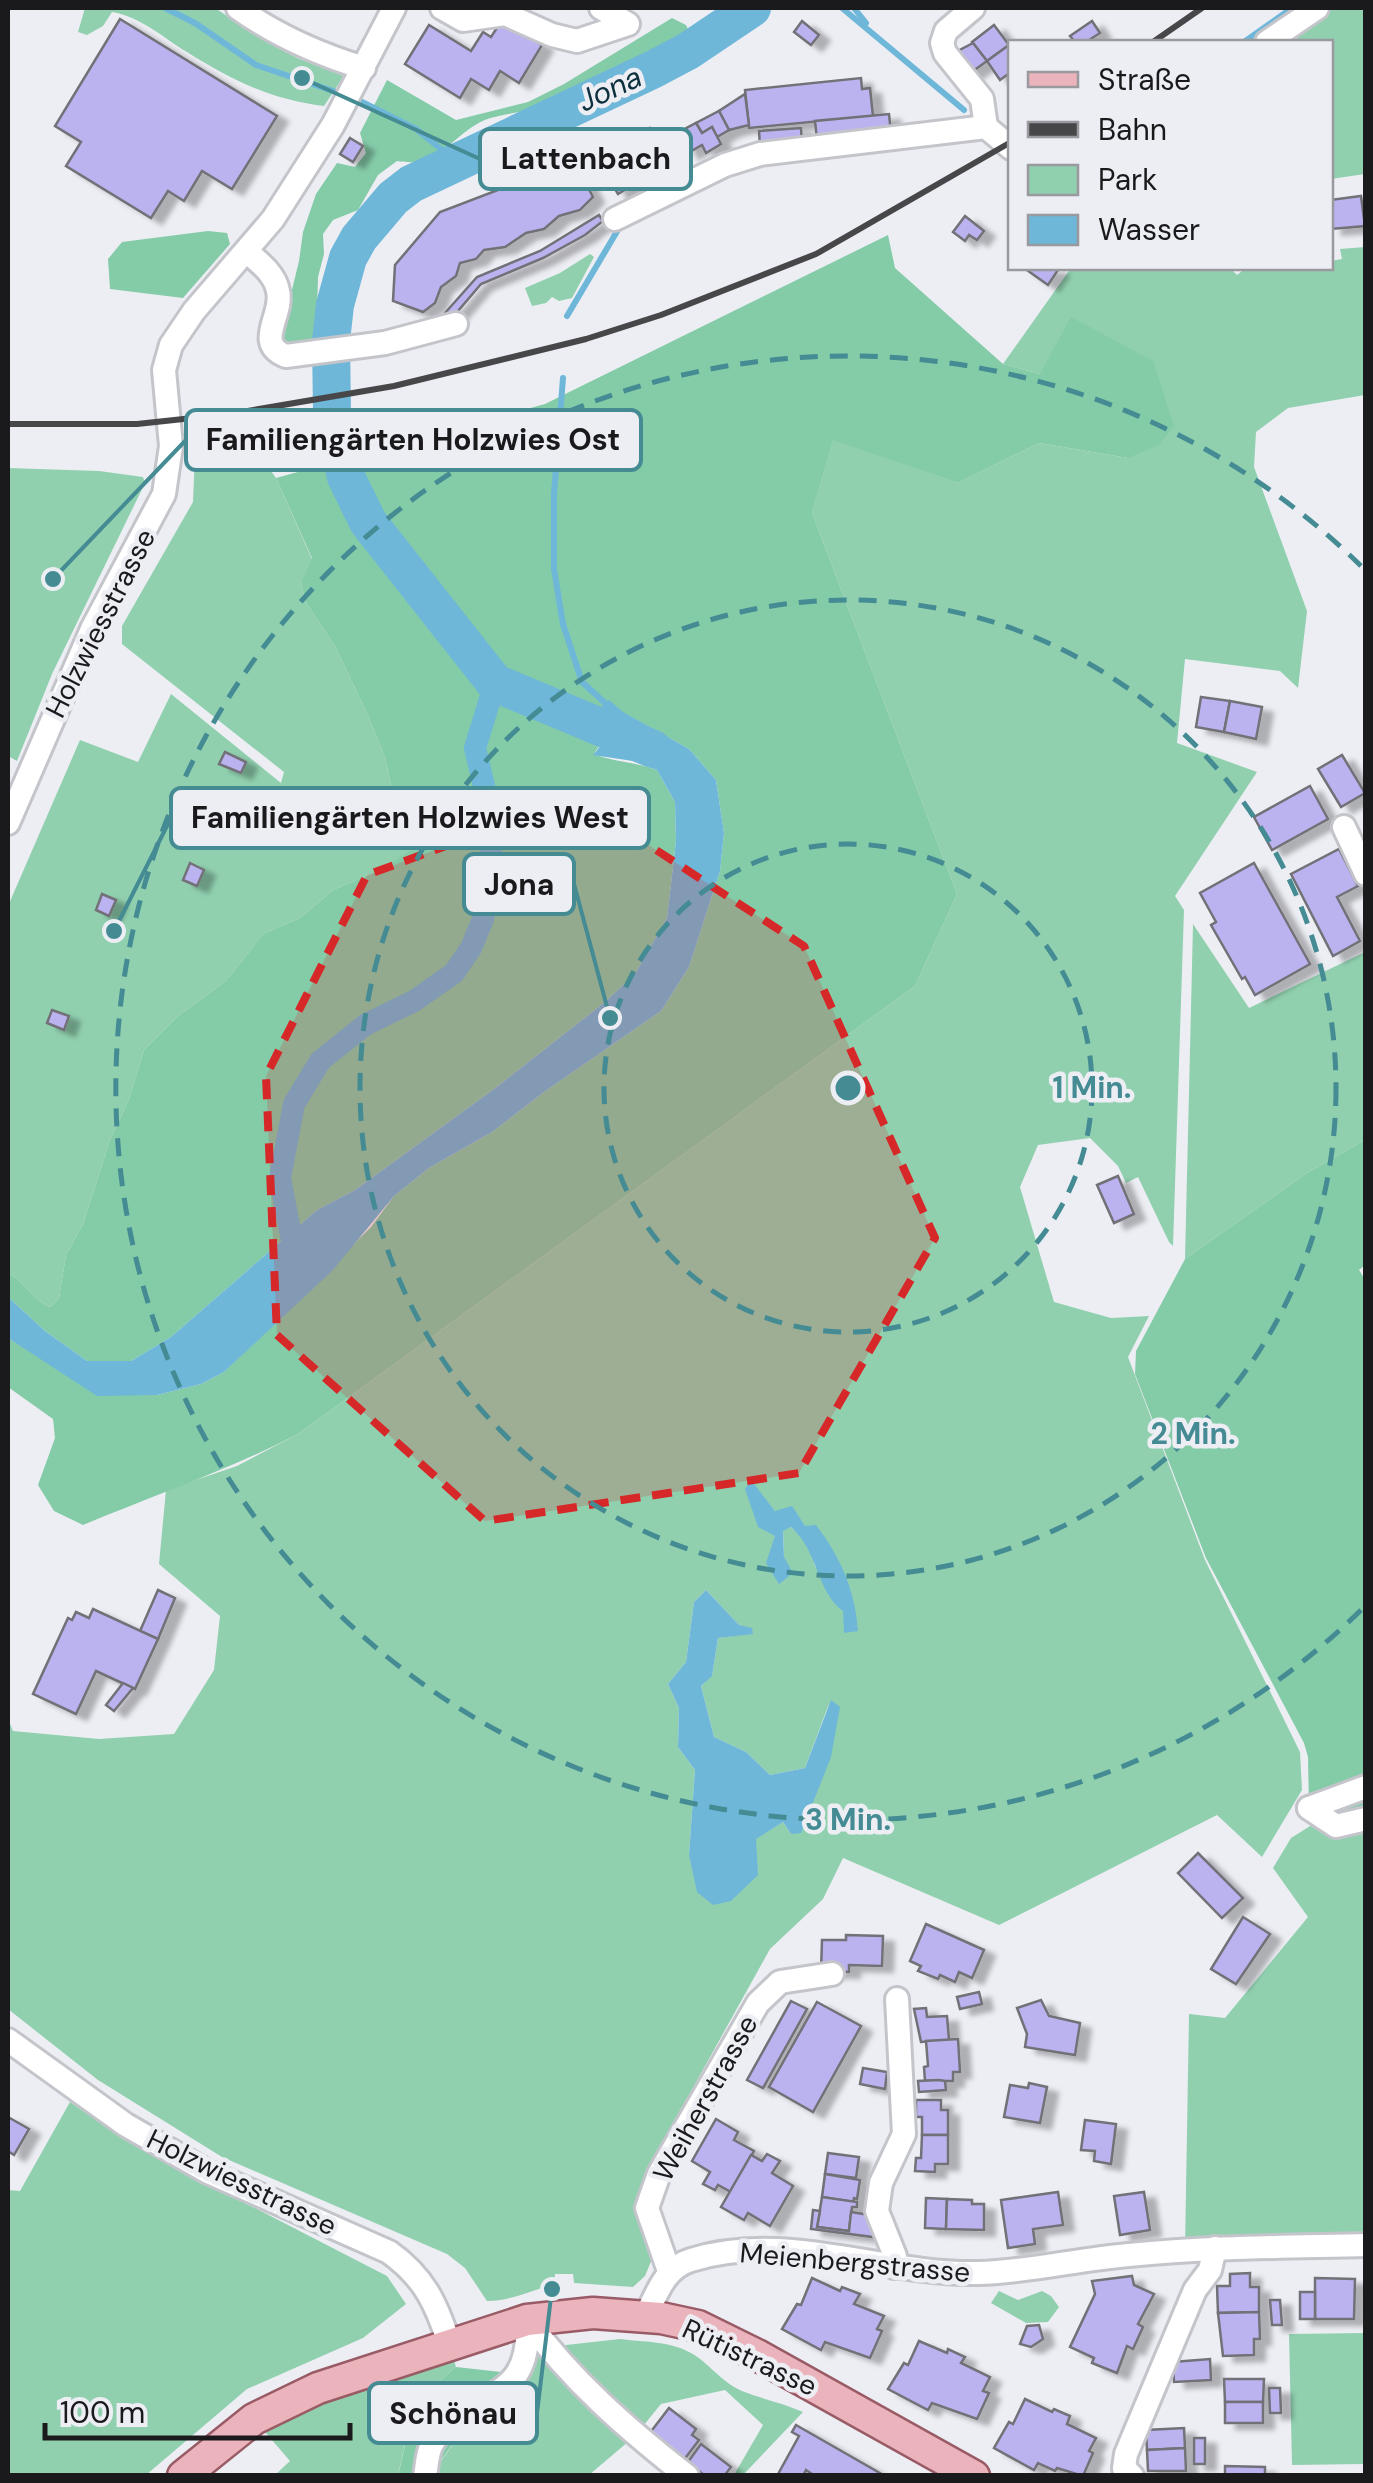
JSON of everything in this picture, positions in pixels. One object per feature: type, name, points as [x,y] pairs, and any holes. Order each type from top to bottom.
[{"type":"main road","name":"Rütistrasse","points":[[184,2476],[254,2419],[318,2388],[528,2320],[593,2312],[698,2326],[974,2476]]},
{"type":"street","points":[[238,8],[271,31],[362,70]]},
{"type":"street","name":"Holzwiesstrasse","points":[[8,823],[98,616],[164,494],[171,446],[164,370],[171,345],[273,219],[333,125],[394,8]]},
{"type":"street","points":[[442,8],[463,20],[506,14],[552,35],[577,41],[634,16]]},
{"type":"street","points":[[601,8],[634,16]]},
{"type":"street","points":[[974,8],[946,30],[942,43],[945,53],[982,99],[986,127],[1008,146]]},
{"type":"street","points":[[1270,40],[1318,8]]},
{"type":"street","points":[[615,219],[724,165],[760,154],[986,127]]},
{"type":"street","points":[[248,252],[273,278],[279,292],[269,338],[272,348],[292,357],[374,346],[456,324]]},
{"type":"street","points":[[8,756],[30,766]]},
{"type":"street","points":[[1344,826],[1366,874]]},
{"type":"street","points":[[1366,1787],[1309,1808],[1336,1826],[1366,1819]]},
{"type":"street","name":"Weiherstrasse","points":[[668,2271],[647,2208],[659,2174],[758,2003],[780,1982],[832,1974]]},
{"type":"street","points":[[894,2268],[895,2256],[878,2212],[881,2183],[904,2134],[897,1999]]},
{"type":"street","name":"Holzwiesstrasse","points":[[8,2040],[126,2125],[208,2172],[389,2252],[410,2267],[428,2288],[449,2343]]},
{"type":"street","name":"Meienbergstrasse","points":[[668,2271],[686,2261],[732,2250],[796,2251],[894,2268],[980,2274],[1112,2256],[1215,2248],[1366,2246]]},
{"type":"street","points":[[1132,2476],[1124,2468],[1126,2454],[1195,2290],[1210,2270],[1215,2248]]},
{"type":"street","points":[[645,2316],[668,2271]]},
{"type":"street","points":[[425,2476],[430,2446],[452,2420],[519,2374],[529,2344],[528,2320]]},
{"type":"street","points":[[528,2320],[554,2356],[610,2414],[687,2476]]},
{"type":"highlighted area","points":[[576,798],[804,946],[935,1238],[799,1473],[485,1521],[277,1335],[266,1076],[367,875]]},
{"type":"green space","points":[[85,8],[215,8],[297,58],[344,76],[324,106],[287,99],[236,80],[123,15],[112,12],[103,26],[87,35],[78,32]]},
{"type":"green space","points":[[1334,8],[1365,8],[1365,174],[1333,179],[1333,40],[1283,40]]},
{"type":"green space","points":[[672,18],[689,31],[637,66],[546,104],[483,121],[433,157],[397,161],[378,175],[358,210],[333,220],[323,234],[316,346],[296,347],[284,340],[281,335],[303,232],[316,194],[337,163],[355,167],[366,153],[360,133],[387,80],[456,120],[528,102]]},
{"type":"green space","points":[[208,231],[227,233],[230,244],[183,298],[110,289],[108,259],[122,242]]},
{"type":"green space","points":[[888,235],[895,268],[1003,364],[1040,374],[1071,317],[1153,361],[1174,426],[1159,445],[1128,458],[1039,443],[958,483],[833,440],[812,513],[957,894],[915,986],[298,1434],[83,1525],[54,1511],[38,1485],[55,1438],[53,1419],[8,1387],[8,1338],[52,1365],[157,1395],[201,1384],[224,1372],[371,1227],[394,1196],[429,1168],[492,1132],[661,1011],[689,967],[720,871],[724,833],[716,780],[689,749],[622,712],[606,715],[606,735],[594,754],[657,770],[675,802],[676,841],[667,918],[635,974],[494,1089],[355,1190],[317,1210],[171,1337],[131,1361],[87,1361],[45,1331],[8,1297],[8,1273],[50,1307],[59,1298],[66,1255],[83,1224],[144,1050],[178,1016],[226,981],[263,934],[300,918],[333,890],[380,870],[415,847],[395,804],[385,757],[366,711],[335,646],[305,601],[301,581],[312,558],[276,478],[545,404]]},
{"type":"green space","points":[[1365,247],[1365,395],[1288,408],[1256,432],[1254,467],[1307,611],[1298,688],[1280,671],[1185,659],[1177,743],[1257,772],[1175,896],[1184,910],[1173,1246],[1138,1177],[1126,1183],[1118,1166],[1090,1138],[1038,1145],[1020,1187],[1054,1302],[1111,1318],[1149,1316],[1128,1357],[1205,1560],[1300,1752],[1302,1790],[1262,1857],[1217,1815],[999,1925],[843,1858],[823,1899],[770,1949],[644,2176],[647,2208],[636,2207],[654,2254],[645,2276],[633,2287],[574,2283],[573,2274],[555,2274],[554,2285],[487,2301],[465,2268],[447,2254],[222,2157],[98,2080],[8,2009],[8,1719],[13,1731],[99,1739],[174,1734],[214,1670],[220,1616],[159,1564],[166,1490],[237,1466],[298,1434],[915,986],[957,894],[812,513],[833,439],[958,483],[1039,443],[1128,458],[1040,374],[1003,364],[1070,270],[1232,270],[1237,275],[1243,270],[1333,270],[1333,261],[1342,259],[1340,249]],"holes":[[[750,1481],[775,1511],[805,1526],[858,1631],[815,1566],[808,1542],[791,1527],[783,1530],[784,1557]],[[706,1590],[739,1625],[753,1633],[718,1638],[712,1675],[701,1686],[714,1737],[746,1752],[770,1775],[805,1768],[830,1701],[791,1834],[783,1822],[755,1839],[689,1855],[695,1770],[678,1747],[679,1708],[668,1684],[686,1662],[694,1602]]]},
{"type":"green space","points":[[590,254],[594,257],[572,298],[559,301],[552,297],[546,303],[532,306],[525,288]]},
{"type":"green space","points":[[195,452],[262,458],[276,478],[312,559],[301,581],[305,601],[335,646],[366,711],[385,757],[395,804],[416,847],[380,870],[333,890],[300,918],[263,934],[226,981],[178,1016],[144,1050],[83,1224],[66,1255],[59,1298],[50,1307],[8,1273],[8,906],[80,740],[138,762],[171,694],[281,783],[284,772],[122,644],[122,626],[193,502]]},
{"type":"green space","points":[[8,468],[99,471],[143,477],[145,483],[52,674],[17,761],[8,756]]},
{"type":"green space","points":[[1193,924],[1249,1008],[1365,952],[1365,1140],[1307,1173],[1185,1259]]},
{"type":"green space","points":[[1365,1140],[1365,1265],[1359,1270],[1366,1281],[1365,1819],[1336,1826],[1309,1808],[1304,1743],[1206,1558],[1135,1374],[1136,1351],[1185,1259],[1307,1173]]},
{"type":"green space","points":[[1315,1823],[1365,1827],[1365,2245],[1185,2249],[1189,2014],[1225,2018],[1308,1917],[1273,1868],[1291,1838]]},
{"type":"green space","points":[[70,2102],[142,2150],[387,2276],[406,2304],[363,2338],[247,2389],[146,2475],[8,2475],[8,2190],[20,2191]]},
{"type":"green space","points":[[999,2291],[1018,2300],[1042,2291],[1059,2307],[1048,2322],[1026,2323],[991,2303]]},
{"type":"green space","points":[[1363,2333],[1365,2464],[1292,2465],[1289,2334]]},
{"type":"green space","points":[[620,2339],[683,2349],[742,2391],[803,2412],[743,2475],[734,2475],[763,2425],[725,2390],[661,2404],[635,2436],[589,2475],[430,2476],[481,2406],[523,2384],[539,2348]]},
{"type":"green space","points":[[449,2343],[456,2367],[415,2402],[398,2475],[275,2475],[290,2461],[254,2419]]},
{"type":"green space","points":[[456,2367],[519,2374],[524,2384],[481,2406],[430,2475],[398,2476],[415,2402]]},
{"type":"water","points":[[609,700],[689,749],[716,780],[724,833],[720,871],[689,967],[661,1011],[492,1132],[429,1168],[394,1196],[332,1271],[224,1372],[201,1384],[157,1395],[97,1396],[8,1338],[8,1297],[45,1331],[87,1361],[131,1361],[171,1337],[317,1210],[355,1190],[494,1089],[635,974],[667,918],[676,841],[675,802],[657,770],[633,761],[593,755],[606,732],[602,706]]},
{"type":"water","points":[[751,1480],[775,1511],[792,1506],[805,1526],[816,1525],[825,1537],[850,1588],[858,1631],[844,1633],[843,1611],[827,1593],[807,1548],[791,1527],[783,1531],[784,1557],[793,1573],[779,1584],[766,1563],[775,1536],[758,1527],[745,1489]]},
{"type":"water","points":[[706,1590],[739,1625],[752,1628],[753,1634],[718,1638],[712,1676],[701,1686],[714,1737],[746,1752],[770,1775],[805,1768],[831,1700],[840,1707],[831,1757],[801,1833],[791,1834],[783,1822],[756,1839],[758,1875],[731,1901],[713,1905],[697,1892],[689,1855],[695,1770],[678,1747],[679,1708],[668,1684],[686,1662],[694,1602]]},
{"type":"building","points":[[120,19],[277,116],[232,189],[202,171],[184,201],[168,191],[151,218],[66,166],[81,142],[55,126]]},
{"type":"building","points":[[502,20],[542,45],[519,83],[500,71],[489,90],[471,79],[460,98],[405,64],[429,25],[471,51],[483,32],[491,37]]},
{"type":"building","points":[[802,21],[819,35],[811,45],[794,32]]},
{"type":"building","points":[[1092,21],[1100,33],[1089,40],[1073,40],[1070,36]]},
{"type":"building","points":[[994,25],[1008,46],[987,61],[972,42]]},
{"type":"building","points":[[973,43],[987,61],[969,74],[954,53]]},
{"type":"building","points":[[1008,46],[1008,74],[1000,80],[987,61]]},
{"type":"building","points":[[861,78],[862,89],[870,88],[873,116],[749,128],[745,90]]},
{"type":"building","points":[[745,94],[749,125],[729,130],[719,111]]},
{"type":"building","points":[[719,111],[729,130],[717,137],[712,127],[702,133],[696,123]]},
{"type":"building","points":[[889,114],[891,133],[817,140],[815,121]]},
{"type":"building","points":[[696,123],[702,133],[712,127],[721,144],[706,153],[702,145],[688,153],[677,133]]},
{"type":"building","points":[[650,128],[659,145],[633,161],[641,180],[618,194],[595,155]]},
{"type":"building","points":[[801,128],[802,144],[760,146],[759,131]]},
{"type":"building","points":[[350,138],[363,146],[353,162],[340,154]]},
{"type":"building","points":[[574,161],[593,197],[580,210],[559,216],[544,229],[526,233],[505,247],[484,250],[476,259],[460,263],[456,276],[441,287],[435,303],[423,312],[393,301],[395,265],[440,212]]},
{"type":"building","points":[[1361,196],[1365,226],[1333,229],[1333,200]]},
{"type":"building","points":[[599,215],[603,221],[585,235],[481,284],[452,318],[445,313],[477,277],[540,251]]},
{"type":"building","points":[[965,216],[984,231],[977,240],[969,235],[965,241],[953,232]]},
{"type":"building","points":[[1027,270],[1058,270],[1048,285]]},
{"type":"building","points":[[1201,697],[1230,701],[1224,732],[1196,727]]},
{"type":"building","points":[[1230,701],[1262,707],[1256,739],[1224,732]]},
{"type":"building","points":[[225,752],[246,762],[241,773],[219,764]]},
{"type":"building","points":[[1342,755],[1365,793],[1341,807],[1318,769]]},
{"type":"building","points":[[1310,786],[1328,819],[1272,850],[1254,817]]},
{"type":"building","points":[[1339,849],[1358,886],[1337,897],[1360,941],[1333,956],[1291,874]]},
{"type":"building","points":[[190,863],[204,870],[197,886],[183,880]]},
{"type":"building","points":[[1254,863],[1310,964],[1255,995],[1211,925],[1216,922],[1200,893]]},
{"type":"building","points":[[102,894],[116,900],[109,916],[96,910]]},
{"type":"building","points":[[52,1010],[69,1016],[64,1030],[47,1023]]},
{"type":"building","points":[[1118,1176],[1134,1214],[1114,1223],[1097,1185]]},
{"type":"building","points":[[158,1590],[175,1598],[158,1639],[140,1631]]},
{"type":"building","points":[[93,1609],[158,1639],[135,1689],[96,1671],[76,1714],[33,1694],[68,1618],[72,1620],[76,1612],[89,1618]]},
{"type":"building","points":[[123,1683],[133,1688],[114,1711],[106,1705]]},
{"type":"building","points":[[1198,1853],[1243,1898],[1222,1918],[1178,1873]]},
{"type":"building","points":[[1243,1917],[1270,1934],[1236,1984],[1211,1969]]},
{"type":"building","points":[[926,1924],[984,1950],[972,1978],[959,1972],[955,1982],[918,1971],[921,1966],[910,1961]]},
{"type":"building","points":[[846,1935],[883,1936],[882,1966],[849,1965],[849,1972],[821,1971],[822,1940],[846,1940]]},
{"type":"building","points":[[979,1992],[982,2004],[960,2009],[957,1997]]},
{"type":"building","points":[[1041,2000],[1049,2016],[1080,2023],[1075,2055],[1025,2047],[1027,2034],[1017,2008]]},
{"type":"building","points":[[791,2001],[807,2009],[763,2088],[747,2080]]},
{"type":"building","points":[[817,2002],[861,2026],[813,2112],[769,2087]]},
{"type":"building","points":[[926,2008],[927,2017],[947,2016],[949,2040],[921,2042],[914,2009]]},
{"type":"building","points":[[958,2039],[960,2072],[953,2072],[953,2081],[925,2081],[926,2041]]},
{"type":"building","points":[[863,2068],[887,2072],[885,2089],[860,2084]]},
{"type":"building","points":[[918,2081],[945,2081],[946,2090],[919,2092]]},
{"type":"building","points":[[1029,2083],[1047,2087],[1040,2123],[1004,2117],[1010,2085],[1028,2088]]},
{"type":"building","points":[[916,2100],[941,2100],[941,2110],[948,2110],[948,2135],[922,2135],[922,2117],[916,2117]]},
{"type":"building","points":[[8,2117],[29,2129],[14,2155],[8,2151]]},
{"type":"building","points":[[716,2119],[738,2132],[734,2140],[754,2151],[731,2192],[718,2185],[715,2190],[703,2184],[710,2172],[692,2161]]},
{"type":"building","points":[[1085,2120],[1116,2124],[1111,2164],[1094,2161],[1095,2151],[1081,2150]]},
{"type":"building","points":[[922,2135],[948,2135],[948,2164],[935,2164],[935,2172],[915,2171],[916,2158],[921,2158]]},
{"type":"building","points":[[828,2153],[859,2157],[856,2178],[825,2174]]},
{"type":"building","points":[[767,2154],[780,2161],[772,2173],[793,2186],[770,2226],[748,2213],[744,2220],[721,2207],[751,2155],[762,2161]]},
{"type":"building","points":[[825,2174],[860,2180],[857,2199],[853,2202],[822,2197]]},
{"type":"building","points":[[1058,2192],[1063,2225],[1033,2229],[1035,2244],[1008,2248],[1001,2200]]},
{"type":"building","points":[[1144,2192],[1150,2230],[1120,2235],[1114,2196]]},
{"type":"building","points":[[822,2197],[857,2202],[857,2207],[852,2207],[849,2231],[817,2227]]},
{"type":"building","points":[[926,2198],[947,2199],[946,2229],[925,2228]]},
{"type":"building","points":[[947,2199],[984,2204],[984,2230],[946,2229]]},
{"type":"building","points":[[813,2210],[820,2211],[817,2227],[849,2231],[851,2212],[876,2216],[873,2237],[811,2229]]},
{"type":"building","points":[[1250,2273],[1250,2287],[1259,2287],[1259,2312],[1218,2313],[1217,2286],[1230,2286],[1230,2274]]},
{"type":"building","points":[[1132,2276],[1134,2285],[1154,2294],[1138,2324],[1143,2327],[1133,2349],[1127,2346],[1117,2373],[1092,2363],[1094,2358],[1070,2347],[1095,2294],[1092,2281]]},
{"type":"building","points":[[812,2278],[840,2291],[842,2287],[860,2294],[854,2304],[884,2316],[870,2358],[825,2342],[821,2350],[782,2329],[797,2304],[801,2305]]},
{"type":"building","points":[[1315,2278],[1355,2279],[1354,2319],[1315,2319]]},
{"type":"building","points":[[1300,2292],[1315,2292],[1315,2319],[1300,2319]]},
{"type":"building","points":[[1270,2300],[1280,2300],[1282,2325],[1272,2325]]},
{"type":"building","points":[[1259,2312],[1260,2339],[1254,2339],[1254,2355],[1223,2356],[1218,2313]]},
{"type":"building","points":[[1039,2325],[1043,2339],[1031,2347],[1020,2344],[1027,2326]]},
{"type":"building","points":[[919,2341],[965,2357],[961,2363],[990,2377],[983,2391],[989,2393],[977,2419],[932,2403],[928,2410],[888,2389],[904,2363],[908,2365]]},
{"type":"building","points":[[1210,2359],[1211,2380],[1174,2382],[1173,2362]]},
{"type":"building","points":[[1224,2379],[1264,2379],[1263,2402],[1225,2402]]},
{"type":"building","points":[[1269,2388],[1280,2388],[1281,2413],[1270,2413]]},
{"type":"building","points":[[1025,2399],[1070,2416],[1067,2424],[1096,2438],[1083,2476],[1038,2463],[1034,2470],[994,2448],[1009,2422],[1013,2424]]},
{"type":"building","points":[[1225,2402],[1263,2402],[1263,2423],[1225,2423]]},
{"type":"building","points":[[669,2408],[696,2429],[692,2435],[699,2440],[683,2461],[649,2434]]},
{"type":"building","points":[[796,2425],[885,2476],[815,2476],[806,2470],[803,2476],[777,2476],[799,2436],[792,2432]]},
{"type":"building","points":[[1184,2428],[1185,2448],[1147,2450],[1146,2430]]},
{"type":"building","points":[[1194,2438],[1205,2438],[1205,2464],[1194,2464]]},
{"type":"building","points":[[701,2444],[731,2467],[724,2476],[705,2476],[688,2462]]},
{"type":"building","points":[[1185,2448],[1186,2471],[1148,2471],[1147,2450]]},
{"type":"building","points":[[1225,2466],[1265,2467],[1265,2476],[1225,2476]]},
{"type":"waterway","points":[[165,8],[195,23],[256,65],[342,94]]},
{"type":"waterway","name":"Jona","points":[[653,749],[495,683],[368,522],[346,477],[332,414],[331,341],[335,305],[348,258],[359,238],[393,198],[411,184],[654,69],[752,8]]},
{"type":"waterway","points":[[842,8],[964,110]]},
{"type":"waterway","points":[[854,8],[866,23]]},
{"type":"waterway","points":[[1247,40],[1292,8]]},
{"type":"waterway","points":[[354,98],[416,129],[456,161]]},
{"type":"waterway","points":[[567,316],[622,223]]},
{"type":"waterway","points":[[563,378],[554,494],[554,569],[563,624],[582,682],[605,703]]},
{"type":"waterway","points":[[296,1262],[280,1178],[294,1104],[320,1061],[365,1025],[414,1001],[454,973],[471,948],[483,919],[492,872],[488,803],[475,748],[495,683]]},
{"type":"railway","points":[[1156,40],[1202,8]]},
{"type":"railway","points":[[8,424],[137,424],[230,414],[394,386],[586,339],[661,315],[816,254],[1008,144]]},
{"type":"place","name":"Lattenbach","points":[[302,78]]},
{"type":"place","name":"Familiengärten Holzwies Ost","points":[[53,579]]},
{"type":"place","name":"Familiengärten Holzwies West","points":[[114,931]]},
{"type":"place","name":"Jona","points":[[610,1018]]},
{"type":"place","name":"Schönau","points":[[552,2289]]}]
